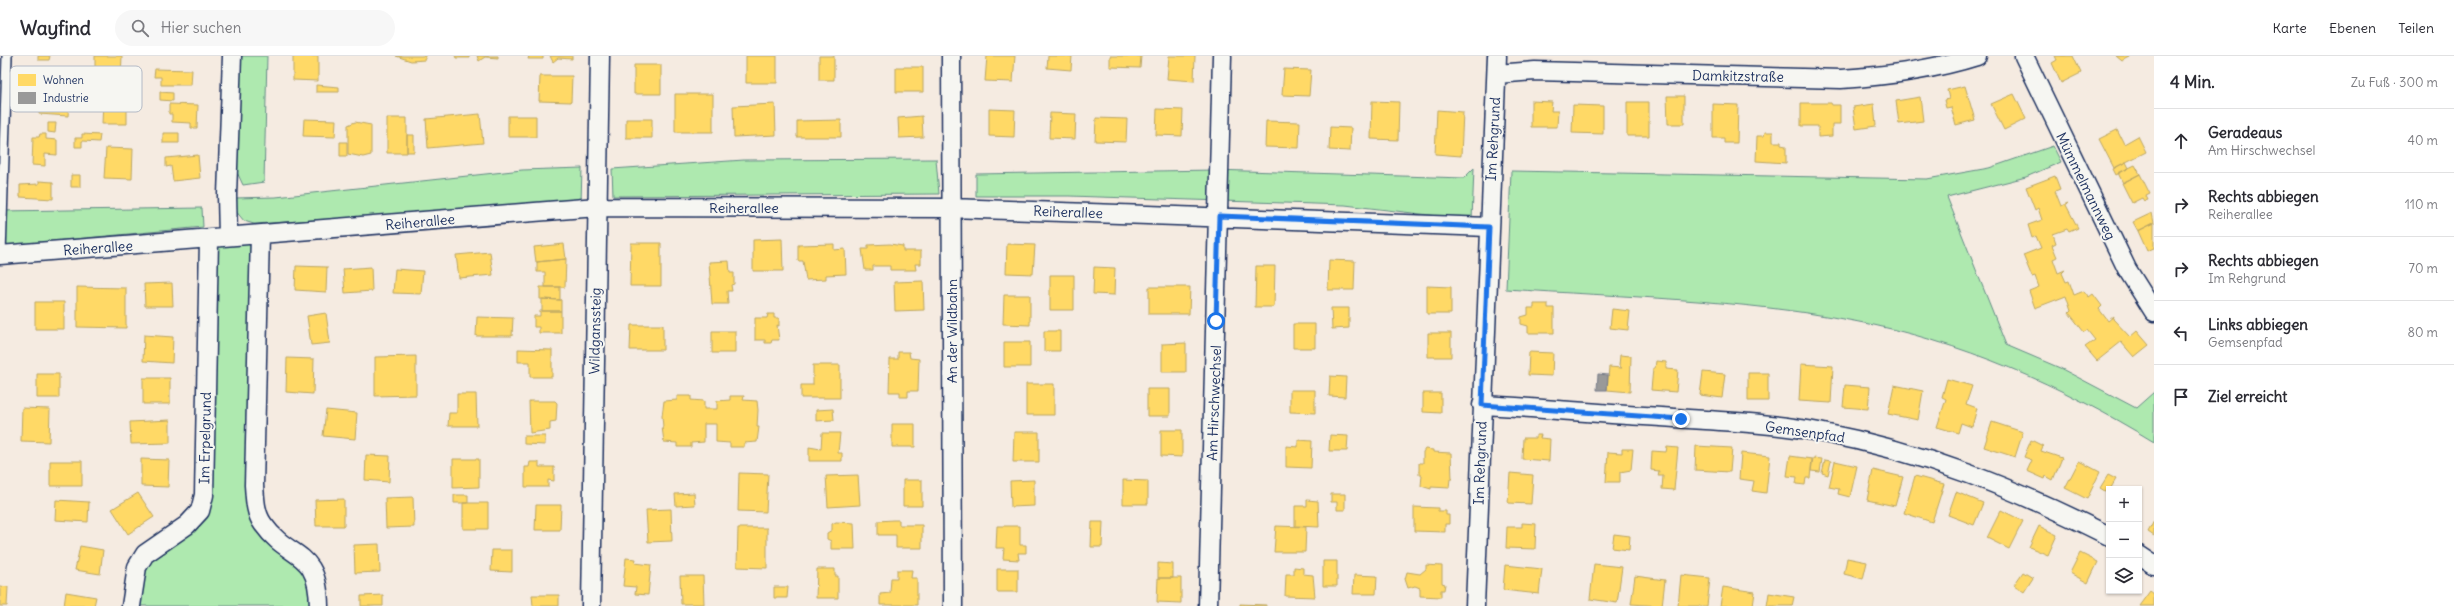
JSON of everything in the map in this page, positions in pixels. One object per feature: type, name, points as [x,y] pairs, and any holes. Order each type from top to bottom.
[{"type":"street","points":[[228,236],[227,195],[232,56]]},
{"type":"street","name":"Wildganssteig","points":[[591,606],[600,56]]},
{"type":"street","name":"An der Wildbahn","points":[[951,56],[950,208],[953,606]]},
{"type":"street","name":"Am Hirschwechsel","points":[[1208,606],[1222,56]]},
{"type":"street","name":"Im Rehgrund","points":[[1475,606],[1497,56]]},
{"type":"street","name":"Damkitzstraße","points":[[1497,74],[1543,71],[1841,78],[1892,74],[1942,67],[1977,56]]},
{"type":"street","name":"Mümmelmannweg","points":[[2024,56],[2127,269],[2154,312]]},
{"type":"street","name":"Reiherallee","points":[[1,255],[209,240],[228,236],[260,235],[597,207],[950,208],[1219,216],[1489,227]]},
{"type":"street","points":[[260,235],[254,485],[256,508],[262,524],[279,541],[310,564],[317,579],[319,606]]},
{"type":"street","name":"Im Erpelgrund","points":[[131,606],[137,567],[145,554],[187,525],[200,511],[204,495],[209,240]]},
{"type":"street","name":"Gemsenpfad","points":[[1482,405],[1730,422],[1818,432],[1875,444],[1986,478],[2048,505],[2106,534]]},
{"type":"street","points":[[2142,557],[2154,565]]},
{"type":"lane","points":[[1,255],[7,56]]},
{"type":"green space","points":[[238,56],[267,56],[264,182],[243,185],[235,168]]},
{"type":"green space","points":[[2053,146],[2061,162],[2026,177],[1947,197],[2006,345],[2060,368],[2136,408],[2154,392],[2154,442],[2083,402],[2009,368],[1933,340],[1894,330],[1854,321],[1811,314],[1724,303],[1506,289],[1511,171],[1927,179],[1989,168]]},
{"type":"green space","points":[[936,159],[939,194],[613,196],[612,169],[744,160]]},
{"type":"green space","points":[[582,168],[581,203],[254,224],[244,221],[235,210],[235,198],[276,197],[522,170]]},
{"type":"green space","points":[[1474,168],[1472,220],[1345,205],[1069,196],[976,196],[976,174],[1214,170],[1464,178]]},
{"type":"green space","points":[[202,208],[203,227],[0,246],[0,211]]},
{"type":"green space","points":[[260,235],[256,508],[310,564],[319,606],[131,606],[137,567],[200,511],[209,240]]},
{"type":"building: Wohnen","points":[[38,56],[50,56],[49,60],[38,60]]},
{"type":"building: Wohnen","points":[[95,56],[122,56],[122,66],[95,66]]},
{"type":"building: Wohnen","points":[[293,56],[318,56],[318,81],[293,80]]},
{"type":"building: Wohnen","points":[[396,56],[425,56],[425,60],[411,61]]},
{"type":"building: Wohnen","points":[[455,56],[469,56],[469,58],[456,58]]},
{"type":"building: Wohnen","points":[[477,56],[498,56],[498,58],[485,57],[479,61]]},
{"type":"building: Wohnen","points":[[529,56],[543,56],[543,59],[528,59]]},
{"type":"building: Wohnen","points":[[550,56],[572,56],[572,59],[558,58],[553,62]]},
{"type":"building: Wohnen","points":[[746,56],[777,56],[777,83],[746,83]]},
{"type":"building: Wohnen","points":[[819,56],[834,56],[834,80],[819,80]]},
{"type":"building: Wohnen","points":[[987,56],[1015,56],[1013,82],[985,81]]},
{"type":"building: Wohnen","points":[[1048,56],[1072,56],[1071,70],[1047,68]]},
{"type":"building: Wohnen","points":[[1110,56],[1141,56],[1140,68],[1110,67]]},
{"type":"building: Wohnen","points":[[1169,56],[1195,56],[1194,81],[1167,79]]},
{"type":"building: Wohnen","points":[[2055,56],[2073,56],[2081,73],[2061,83],[2052,63],[2057,60]]},
{"type":"building: Wohnen","points":[[2116,56],[2130,56],[2130,57],[2122,61]]},
{"type":"building: Wohnen","points":[[634,65],[661,65],[661,94],[634,94]]},
{"type":"building: Wohnen","points":[[896,67],[923,67],[923,92],[896,92]]},
{"type":"building: Wohnen","points":[[155,69],[192,70],[191,85],[161,85],[161,77],[154,77]]},
{"type":"building: Wohnen","points":[[1284,69],[1311,70],[1309,96],[1282,95]]},
{"type":"building: Wohnen","points":[[540,76],[572,76],[571,102],[539,101]]},
{"type":"building: Wohnen","points":[[316,85],[339,87],[339,92],[316,92]]},
{"type":"building: Wohnen","points":[[1965,86],[1975,120],[1956,125],[1951,107],[1946,108],[1944,100],[1949,99],[1947,90]]},
{"type":"building: Wohnen","points":[[160,92],[173,93],[173,101],[160,100]]},
{"type":"building: Wohnen","points":[[675,94],[713,94],[713,132],[675,132]]},
{"type":"building: Wohnen","points":[[2014,94],[2026,119],[2004,130],[1991,104]]},
{"type":"building: Wohnen","points":[[1667,96],[1684,96],[1684,124],[1668,124]]},
{"type":"building: Wohnen","points":[[1920,97],[1923,121],[1899,124],[1896,101]]},
{"type":"building: Wohnen","points":[[1372,101],[1399,102],[1398,140],[1371,139]]},
{"type":"building: Wohnen","points":[[1531,101],[1552,102],[1551,111],[1558,111],[1557,127],[1531,127]]},
{"type":"building: Wohnen","points":[[1627,102],[1649,102],[1649,136],[1627,136]]},
{"type":"building: Wohnen","points":[[1801,103],[1831,103],[1832,105],[1840,105],[1840,124],[1832,124],[1832,136],[1818,137],[1818,126],[1801,126]]},
{"type":"building: Wohnen","points":[[169,104],[198,105],[197,128],[191,128],[191,123],[172,122],[172,114],[169,114]]},
{"type":"building: Wohnen","points":[[775,104],[776,135],[734,137],[733,106]]},
{"type":"building: Wohnen","points":[[1713,104],[1738,105],[1737,143],[1724,143],[1724,138],[1713,138]]},
{"type":"building: Wohnen","points":[[1874,104],[1876,126],[1856,129],[1853,107]]},
{"type":"building: Wohnen","points":[[1573,105],[1603,106],[1603,134],[1572,133]]},
{"type":"building: Wohnen","points":[[989,109],[1015,110],[1014,137],[989,136]]},
{"type":"building: Wohnen","points":[[1157,109],[1183,110],[1182,136],[1156,135]]},
{"type":"building: Wohnen","points":[[1437,110],[1463,112],[1461,156],[1435,154]]},
{"type":"building: Wohnen","points":[[39,112],[68,112],[68,116],[39,114]]},
{"type":"building: Wohnen","points":[[102,112],[127,112],[127,124],[102,124]]},
{"type":"building: Wohnen","points":[[1050,113],[1076,114],[1075,139],[1049,138]]},
{"type":"building: Wohnen","points":[[480,114],[483,143],[428,148],[426,119]]},
{"type":"building: Wohnen","points":[[508,116],[536,116],[536,137],[508,137]]},
{"type":"building: Wohnen","points":[[922,116],[923,137],[899,138],[898,118]]},
{"type":"building: Wohnen","points":[[387,118],[407,118],[407,153],[387,153]]},
{"type":"building: Wohnen","points":[[1096,118],[1127,119],[1126,142],[1095,141]]},
{"type":"building: Wohnen","points":[[304,119],[336,120],[335,137],[303,136]]},
{"type":"building: Wohnen","points":[[626,119],[652,119],[652,138],[626,138]]},
{"type":"building: Wohnen","points":[[841,120],[841,137],[797,137],[797,121]]},
{"type":"building: Wohnen","points":[[1266,121],[1300,122],[1299,148],[1265,147]]},
{"type":"building: Wohnen","points":[[355,122],[371,125],[371,155],[363,157],[348,154],[348,125]]},
{"type":"building: Wohnen","points":[[48,123],[56,123],[55,133],[48,132]]},
{"type":"building: Wohnen","points":[[1330,127],[1351,128],[1350,151],[1329,150]]},
{"type":"building: Wohnen","points":[[2117,130],[2124,144],[2138,136],[2146,152],[2114,168],[2099,139]]},
{"type":"building: Wohnen","points":[[1765,132],[1773,132],[1773,142],[1781,142],[1781,145],[1786,146],[1786,163],[1756,161],[1757,136],[1764,136]]},
{"type":"building: Wohnen","points":[[163,133],[179,133],[179,143],[163,143]]},
{"type":"building: Wohnen","points":[[40,134],[46,134],[46,139],[57,140],[57,155],[45,154],[45,166],[32,165],[33,137],[39,137]]},
{"type":"building: Wohnen","points":[[82,134],[100,135],[99,142],[82,141],[82,147],[75,147],[75,138],[82,138]]},
{"type":"building: Wohnen","points":[[407,135],[414,135],[414,152],[407,152]]},
{"type":"building: Wohnen","points":[[340,142],[347,142],[347,156],[340,156]]},
{"type":"building: Wohnen","points":[[106,148],[133,149],[132,179],[104,178]]},
{"type":"building: Wohnen","points":[[198,155],[200,178],[173,181],[171,166],[166,167],[166,158]]},
{"type":"building: Wohnen","points":[[2126,162],[2129,168],[2116,175],[2113,169]]},
{"type":"building: Wohnen","points":[[2135,165],[2140,174],[2123,183],[2118,173]]},
{"type":"building: Wohnen","points":[[2140,174],[2150,194],[2146,196],[2148,200],[2144,201],[2142,198],[2132,203],[2122,183]]},
{"type":"building: Wohnen","points":[[71,175],[80,175],[80,187],[71,187]]},
{"type":"building: Wohnen","points":[[2055,176],[2060,189],[2055,191],[2061,206],[2068,203],[2066,205],[2078,228],[2069,232],[2067,229],[2053,234],[2056,243],[2052,245],[2057,257],[2053,259],[2058,273],[2065,270],[2062,273],[2066,282],[2069,281],[2074,295],[2084,291],[2089,297],[2093,294],[2102,306],[2099,309],[2108,321],[2114,316],[2113,319],[2130,337],[2137,331],[2149,345],[2134,357],[2121,342],[2097,361],[2085,347],[2095,340],[2087,330],[2084,332],[2069,313],[2071,311],[2066,296],[2035,308],[2029,291],[2039,287],[2035,276],[2032,277],[2023,255],[2041,248],[2036,236],[2032,238],[2028,225],[2042,220],[2038,208],[2035,210],[2026,187]]},
{"type":"building: Wohnen","points":[[39,181],[53,182],[53,199],[20,197],[20,185],[39,184]]},
{"type":"building: Wohnen","points":[[2152,213],[2154,223],[2138,231],[2133,222]]},
{"type":"building: Wohnen","points":[[2154,223],[2154,248],[2147,251],[2138,231]]},
{"type":"building: Wohnen","points":[[782,239],[783,271],[753,271],[753,240]]},
{"type":"building: Wohnen","points":[[631,243],[661,243],[661,286],[630,286]]},
{"type":"building: Wohnen","points":[[564,244],[566,259],[536,262],[534,247]]},
{"type":"building: Wohnen","points":[[834,244],[834,250],[845,249],[846,274],[826,275],[826,279],[806,280],[803,261],[798,261],[798,245]]},
{"type":"building: Wohnen","points":[[890,244],[903,246],[903,251],[921,251],[921,264],[915,264],[916,270],[890,270],[890,266],[873,266],[873,270],[865,270],[862,249],[868,249],[868,245]]},
{"type":"building: Wohnen","points":[[1007,244],[1035,245],[1033,274],[1006,273]]},
{"type":"building: Wohnen","points":[[490,252],[493,275],[459,278],[456,255]]},
{"type":"building: Wohnen","points":[[566,259],[565,287],[545,287],[545,272],[537,272],[537,262]]},
{"type":"building: Wohnen","points":[[1329,260],[1355,261],[1354,290],[1328,290]]},
{"type":"building: Wohnen","points":[[729,261],[730,273],[734,273],[734,284],[731,285],[732,291],[727,291],[728,304],[712,304],[709,262]]},
{"type":"building: Wohnen","points":[[296,266],[327,267],[326,292],[295,290]]},
{"type":"building: Wohnen","points":[[1256,266],[1275,266],[1274,307],[1255,307]]},
{"type":"building: Wohnen","points":[[371,267],[372,291],[345,293],[343,269]]},
{"type":"building: Wohnen","points":[[1094,267],[1115,268],[1114,295],[1093,294]]},
{"type":"building: Wohnen","points":[[395,269],[423,271],[421,294],[393,293]]},
{"type":"building: Wohnen","points":[[1050,275],[1074,275],[1074,310],[1050,310]]},
{"type":"building: Wohnen","points":[[923,281],[924,310],[895,311],[894,282]]},
{"type":"building: Wohnen","points":[[172,283],[173,306],[145,306],[144,284]]},
{"type":"building: Wohnen","points":[[1427,286],[1451,287],[1451,314],[1427,314]]},
{"type":"building: Wohnen","points":[[77,287],[126,288],[126,328],[77,327]]},
{"type":"building: Wohnen","points":[[540,287],[560,287],[560,300],[540,299]]},
{"type":"building: Wohnen","points":[[1149,287],[1190,287],[1189,314],[1149,314]]},
{"type":"building: Wohnen","points":[[1004,295],[1030,295],[1030,325],[1003,324]]},
{"type":"building: Wohnen","points":[[542,299],[561,300],[561,311],[542,311]]},
{"type":"building: Wohnen","points":[[35,302],[64,302],[64,329],[35,329]]},
{"type":"building: Wohnen","points":[[1534,304],[1548,304],[1548,308],[1554,308],[1554,333],[1528,333],[1528,326],[1521,324],[1521,317],[1528,315],[1528,308],[1534,308]]},
{"type":"building: Wohnen","points":[[1331,308],[1349,308],[1349,328],[1332,329]]},
{"type":"building: Wohnen","points":[[1612,309],[1630,311],[1628,330],[1610,328]]},
{"type":"building: Wohnen","points":[[540,311],[561,311],[561,333],[539,333],[539,327],[534,327],[534,316],[540,316]]},
{"type":"building: Wohnen","points":[[326,313],[330,343],[311,345],[307,316]]},
{"type":"building: Wohnen","points":[[768,314],[774,314],[774,318],[779,318],[779,326],[777,325],[779,340],[772,340],[771,343],[765,343],[765,340],[755,340],[755,318],[767,318]]},
{"type":"building: Wohnen","points":[[477,317],[513,318],[512,336],[476,336]]},
{"type":"building: Wohnen","points":[[1293,324],[1315,324],[1315,348],[1293,348]]},
{"type":"building: Wohnen","points":[[631,325],[663,325],[663,350],[630,350]]},
{"type":"building: Wohnen","points":[[712,331],[735,331],[735,353],[712,353]]},
{"type":"building: Wohnen","points":[[1044,331],[1060,331],[1060,351],[1044,351]]},
{"type":"building: Wohnen","points":[[1428,333],[1451,333],[1451,357],[1428,357]]},
{"type":"building: Wohnen","points":[[144,335],[173,337],[172,363],[143,361]]},
{"type":"building: Wohnen","points":[[1004,342],[1030,342],[1030,367],[1004,367]]},
{"type":"building: Wohnen","points":[[1186,343],[1186,372],[1162,372],[1162,344]]},
{"type":"building: Wohnen","points":[[518,349],[552,350],[552,377],[530,377],[530,362],[518,362]]},
{"type":"building: Wohnen","points":[[898,352],[909,352],[910,358],[919,359],[918,391],[908,391],[908,397],[900,397],[900,392],[889,392],[890,359],[898,359]]},
{"type":"building: Wohnen","points":[[1529,352],[1553,353],[1552,376],[1528,375]]},
{"type":"building: Wohnen","points":[[1620,355],[1631,356],[1630,392],[1607,390],[1609,367],[1622,368],[1619,366]]},
{"type":"building: Wohnen","points":[[416,356],[416,395],[375,396],[375,357]]},
{"type":"building: Wohnen","points":[[287,358],[314,359],[313,394],[286,392]]},
{"type":"building: Wohnen","points":[[1656,361],[1666,362],[1666,369],[1678,370],[1676,392],[1651,390],[1653,368],[1655,368]]},
{"type":"building: Wohnen","points":[[1801,364],[1833,366],[1831,403],[1799,401]]},
{"type":"building: Wohnen","points":[[813,365],[840,365],[840,398],[801,398],[801,385],[813,385]]},
{"type":"building: Wohnen","points":[[1703,372],[1725,374],[1722,398],[1700,395]]},
{"type":"building: Wohnen","points":[[1748,373],[1768,373],[1768,401],[1748,401]]},
{"type":"building: Wohnen","points":[[37,374],[59,374],[59,398],[37,398]]},
{"type":"building: Wohnen","points":[[1330,376],[1346,377],[1345,397],[1329,396]]},
{"type":"building: Wohnen","points":[[143,378],[170,378],[170,404],[143,404]]},
{"type":"building: Wohnen","points":[[1947,379],[1972,386],[1966,404],[1977,408],[1972,427],[1961,423],[1958,433],[1937,427],[1946,399],[1942,397]]},
{"type":"building: Wohnen","points":[[1026,384],[1054,384],[1054,415],[1026,415]]},
{"type":"building: Wohnen","points":[[1845,385],[1870,387],[1868,409],[1843,407]]},
{"type":"building: Wohnen","points":[[1894,385],[1923,391],[1918,420],[1888,414]]},
{"type":"building: Wohnen","points":[[1147,389],[1170,389],[1170,416],[1147,416]]},
{"type":"building: Wohnen","points":[[1290,390],[1315,390],[1315,413],[1290,412]]},
{"type":"building: Wohnen","points":[[1423,393],[1441,393],[1441,413],[1423,412]]},
{"type":"building: Wohnen","points":[[457,394],[476,394],[477,426],[448,426],[449,413],[457,413]]},
{"type":"building: Wohnen","points":[[677,396],[691,396],[691,400],[704,401],[704,409],[717,409],[717,401],[730,400],[730,396],[744,396],[743,400],[757,401],[757,427],[759,427],[757,442],[744,443],[744,447],[730,447],[730,443],[716,442],[716,424],[704,424],[704,442],[691,443],[691,447],[677,447],[677,443],[664,442],[662,416],[664,401],[677,400]]},
{"type":"building: Wohnen","points":[[529,401],[555,401],[557,403],[556,421],[550,422],[550,430],[530,433]]},
{"type":"building: Wohnen","points":[[22,408],[50,409],[49,442],[21,441]]},
{"type":"building: Wohnen","points":[[833,409],[834,420],[816,421],[816,410]]},
{"type":"building: Wohnen","points":[[326,410],[357,413],[355,439],[323,436]]},
{"type":"building: Wohnen","points":[[170,420],[170,443],[131,444],[130,422]]},
{"type":"building: Wohnen","points":[[1992,422],[2023,432],[2015,457],[1984,447]]},
{"type":"building: Wohnen","points":[[892,424],[915,424],[915,447],[892,447]]},
{"type":"building: Wohnen","points":[[1161,430],[1182,430],[1182,457],[1161,456]]},
{"type":"building: Wohnen","points":[[1014,432],[1039,432],[1039,462],[1013,462]]},
{"type":"building: Wohnen","points":[[822,433],[840,433],[838,453],[842,453],[842,461],[809,461],[809,447],[821,449]]},
{"type":"building: Wohnen","points":[[1330,435],[1348,436],[1347,451],[1329,451]]},
{"type":"building: Wohnen","points":[[1536,435],[1541,435],[1540,438],[1550,439],[1549,461],[1522,459],[1523,438],[1536,438]]},
{"type":"building: Wohnen","points":[[524,436],[545,436],[545,445],[524,444]]},
{"type":"building: Wohnen","points":[[1298,440],[1312,441],[1311,468],[1286,467],[1286,446],[1298,447]]},
{"type":"building: Wohnen","points":[[2031,440],[2043,446],[2041,451],[2062,458],[2053,480],[2046,476],[2045,479],[2027,471],[2032,460],[2024,457]]},
{"type":"building: Wohnen","points":[[1696,446],[1732,448],[1730,472],[1695,470]]},
{"type":"building: Wohnen","points":[[1667,447],[1678,448],[1674,490],[1662,489],[1663,476],[1658,476],[1659,471],[1651,470],[1652,451],[1666,452]]},
{"type":"building: Wohnen","points":[[1425,449],[1433,450],[1433,452],[1451,453],[1452,479],[1450,479],[1449,488],[1431,487],[1431,489],[1421,486],[1422,475],[1419,475],[1419,463],[1423,463],[1423,452]]},
{"type":"building: Wohnen","points":[[1622,449],[1633,449],[1631,470],[1620,472],[1620,482],[1606,482],[1608,452],[1622,453]]},
{"type":"building: Wohnen","points":[[1741,453],[1770,456],[1766,493],[1752,491],[1754,481],[1739,479]]},
{"type":"building: Wohnen","points":[[366,455],[390,456],[389,482],[365,480]]},
{"type":"building: Wohnen","points":[[1790,456],[1812,459],[1810,478],[1806,478],[1805,485],[1796,484],[1797,477],[1787,476]]},
{"type":"building: Wohnen","points":[[1813,458],[1822,459],[1820,472],[1811,471]]},
{"type":"building: Wohnen","points":[[141,459],[169,460],[168,487],[141,486]]},
{"type":"building: Wohnen","points":[[453,459],[479,459],[479,487],[453,488]]},
{"type":"building: Wohnen","points":[[1825,460],[1831,461],[1828,475],[1822,473]]},
{"type":"building: Wohnen","points":[[50,461],[82,461],[82,486],[50,486]]},
{"type":"building: Wohnen","points":[[1835,461],[1857,466],[1850,497],[1838,494],[1839,489],[1829,487]]},
{"type":"building: Wohnen","points":[[2079,461],[2100,472],[2087,499],[2065,488]]},
{"type":"building: Wohnen","points":[[530,462],[539,462],[539,467],[554,467],[554,481],[548,480],[548,487],[525,487],[525,467],[529,467]]},
{"type":"building: Wohnen","points":[[1873,470],[1903,477],[1895,506],[1867,500]]},
{"type":"building: Wohnen","points":[[739,473],[768,474],[766,512],[738,511]]},
{"type":"building: Wohnen","points":[[1510,473],[1533,475],[1531,504],[1508,503]]},
{"type":"building: Wohnen","points":[[858,475],[860,505],[828,507],[826,476]]},
{"type":"building: Wohnen","points":[[2108,475],[2116,479],[2112,486],[2106,486],[2106,492],[2100,488]]},
{"type":"building: Wohnen","points":[[1915,476],[1944,484],[1932,522],[1904,513]]},
{"type":"building: Wohnen","points":[[903,480],[922,480],[922,506],[903,506]]},
{"type":"building: Wohnen","points":[[1034,480],[1034,506],[1011,507],[1010,481]]},
{"type":"building: Wohnen","points":[[1123,480],[1148,481],[1148,504],[1123,504]]},
{"type":"building: Wohnen","points":[[1956,492],[1983,503],[1974,525],[1948,515]]},
{"type":"building: Wohnen","points":[[138,493],[154,517],[128,534],[112,509]]},
{"type":"building: Wohnen","points":[[694,493],[695,505],[676,506],[675,494]]},
{"type":"building: Wohnen","points":[[1331,494],[1345,494],[1345,510],[1337,510],[1337,502],[1331,502]]},
{"type":"building: Wohnen","points":[[454,495],[468,495],[468,503],[454,503]]},
{"type":"building: Wohnen","points":[[413,497],[414,527],[386,528],[385,498]]},
{"type":"building: Wohnen","points":[[344,499],[344,526],[316,526],[315,500]]},
{"type":"building: Wohnen","points":[[56,500],[89,502],[88,522],[55,520]]},
{"type":"building: Wohnen","points":[[1307,500],[1318,501],[1319,527],[1295,526],[1295,506],[1307,506]]},
{"type":"building: Wohnen","points":[[463,503],[488,503],[488,529],[463,529]]},
{"type":"building: Wohnen","points":[[536,505],[561,505],[560,530],[535,530]]},
{"type":"building: Wohnen","points":[[1414,507],[1438,508],[1438,511],[1446,511],[1446,515],[1449,515],[1449,524],[1445,524],[1445,532],[1414,531]]},
{"type":"building: Wohnen","points":[[671,509],[672,541],[648,542],[646,510]]},
{"type":"building: Wohnen","points":[[2001,510],[2023,521],[2009,549],[1987,538]]},
{"type":"building: Wohnen","points":[[899,520],[899,525],[922,525],[922,548],[896,548],[896,535],[878,535],[878,521]]},
{"type":"building: Wohnen","points":[[2154,521],[2154,536],[2148,532]]},
{"type":"building: Wohnen","points":[[836,522],[854,523],[855,549],[831,549],[831,541],[827,539],[827,533],[832,530],[832,524]]},
{"type":"building: Wohnen","points":[[1092,522],[1103,522],[1102,547],[1091,547]]},
{"type":"building: Wohnen","points":[[1522,523],[1536,524],[1535,549],[1506,548],[1507,527],[1522,527]]},
{"type":"building: Wohnen","points":[[997,526],[1020,526],[1020,545],[1026,545],[1026,553],[1018,553],[1019,560],[1003,559],[1004,548],[996,548]]},
{"type":"building: Wohnen","points":[[1276,526],[1306,527],[1305,552],[1274,552]]},
{"type":"building: Wohnen","points":[[2039,526],[2057,535],[2048,555],[2029,547]]},
{"type":"building: Wohnen","points":[[738,528],[767,528],[767,568],[737,567]]},
{"type":"building: Wohnen","points":[[1614,534],[1630,536],[1629,550],[1612,548]]},
{"type":"building: Wohnen","points":[[379,544],[380,572],[355,573],[354,545]]},
{"type":"building: Wohnen","points":[[80,546],[103,550],[100,574],[75,570]]},
{"type":"building: Wohnen","points":[[492,550],[512,550],[512,572],[491,571]]},
{"type":"building: Wohnen","points":[[2080,553],[2098,562],[2088,583],[2070,573]]},
{"type":"building: Wohnen","points":[[626,558],[636,559],[635,563],[651,565],[648,595],[635,594],[636,587],[623,586]]},
{"type":"building: Wohnen","points":[[1847,558],[1867,562],[1863,579],[1844,574]]},
{"type":"building: Wohnen","points":[[1323,561],[1337,561],[1337,586],[1323,586]]},
{"type":"building: Wohnen","points":[[1158,563],[1173,564],[1173,578],[1158,578]]},
{"type":"building: Wohnen","points":[[1594,564],[1622,567],[1617,603],[1590,599]]},
{"type":"building: Wohnen","points":[[1426,565],[1442,566],[1442,583],[1445,584],[1444,590],[1441,590],[1441,597],[1420,596],[1420,588],[1415,586],[1408,588],[1405,579],[1407,572],[1420,574],[1426,569]]},
{"type":"building: Wohnen","points":[[1505,565],[1542,569],[1539,594],[1503,590]]},
{"type":"building: Wohnen","points":[[1294,567],[1303,568],[1303,574],[1313,575],[1315,597],[1285,596],[1286,574],[1294,574]]},
{"type":"building: Wohnen","points":[[817,569],[835,569],[835,576],[838,576],[838,598],[816,598]]},
{"type":"building: Wohnen","points":[[997,569],[1018,569],[1018,592],[997,592]]},
{"type":"building: Wohnen","points":[[897,570],[912,570],[911,578],[917,578],[917,605],[880,605],[880,594],[890,593],[891,578],[897,578]]},
{"type":"building: Wohnen","points":[[2023,572],[2033,578],[2024,592],[2014,585]]},
{"type":"building: Wohnen","points":[[1354,575],[1377,576],[1376,594],[1353,594]]},
{"type":"building: Wohnen","points":[[1681,575],[1710,578],[1707,606],[1678,606]]},
{"type":"building: Wohnen","points":[[680,576],[703,576],[704,604],[681,604]]},
{"type":"building: Wohnen","points":[[1635,576],[1665,580],[1662,606],[1631,604]]},
{"type":"building: Wohnen","points":[[1158,578],[1181,578],[1181,603],[1157,602]]},
{"type":"building: Wohnen","points":[[0,586],[8,587],[7,606],[0,606]]},
{"type":"building: Wohnen","points":[[774,587],[788,587],[787,598],[774,598]]},
{"type":"building: Wohnen","points":[[1723,587],[1755,592],[1753,606],[1720,606]]},
{"type":"building: Wohnen","points":[[2150,591],[2154,594],[2154,606],[2139,606]]},
{"type":"building: Wohnen","points":[[66,592],[96,597],[94,606],[64,606]]},
{"type":"building: Wohnen","points":[[1769,593],[1794,597],[1792,606],[1767,606]]},
{"type":"building: Wohnen","points":[[383,595],[383,606],[361,606],[361,596]]},
{"type":"building: Wohnen","points":[[532,595],[559,595],[559,606],[533,606]]},
{"type":"building: Wohnen","points":[[1240,604],[1266,605],[1266,606],[1240,606]]},
{"type":"building: Industrie","points":[[1598,374],[1608,375],[1607,390],[1597,390]]},
{"type":"route","points":[[1216,321],[1219,216],[1489,227],[1482,405],[1632,414],[1681,419]]}]
